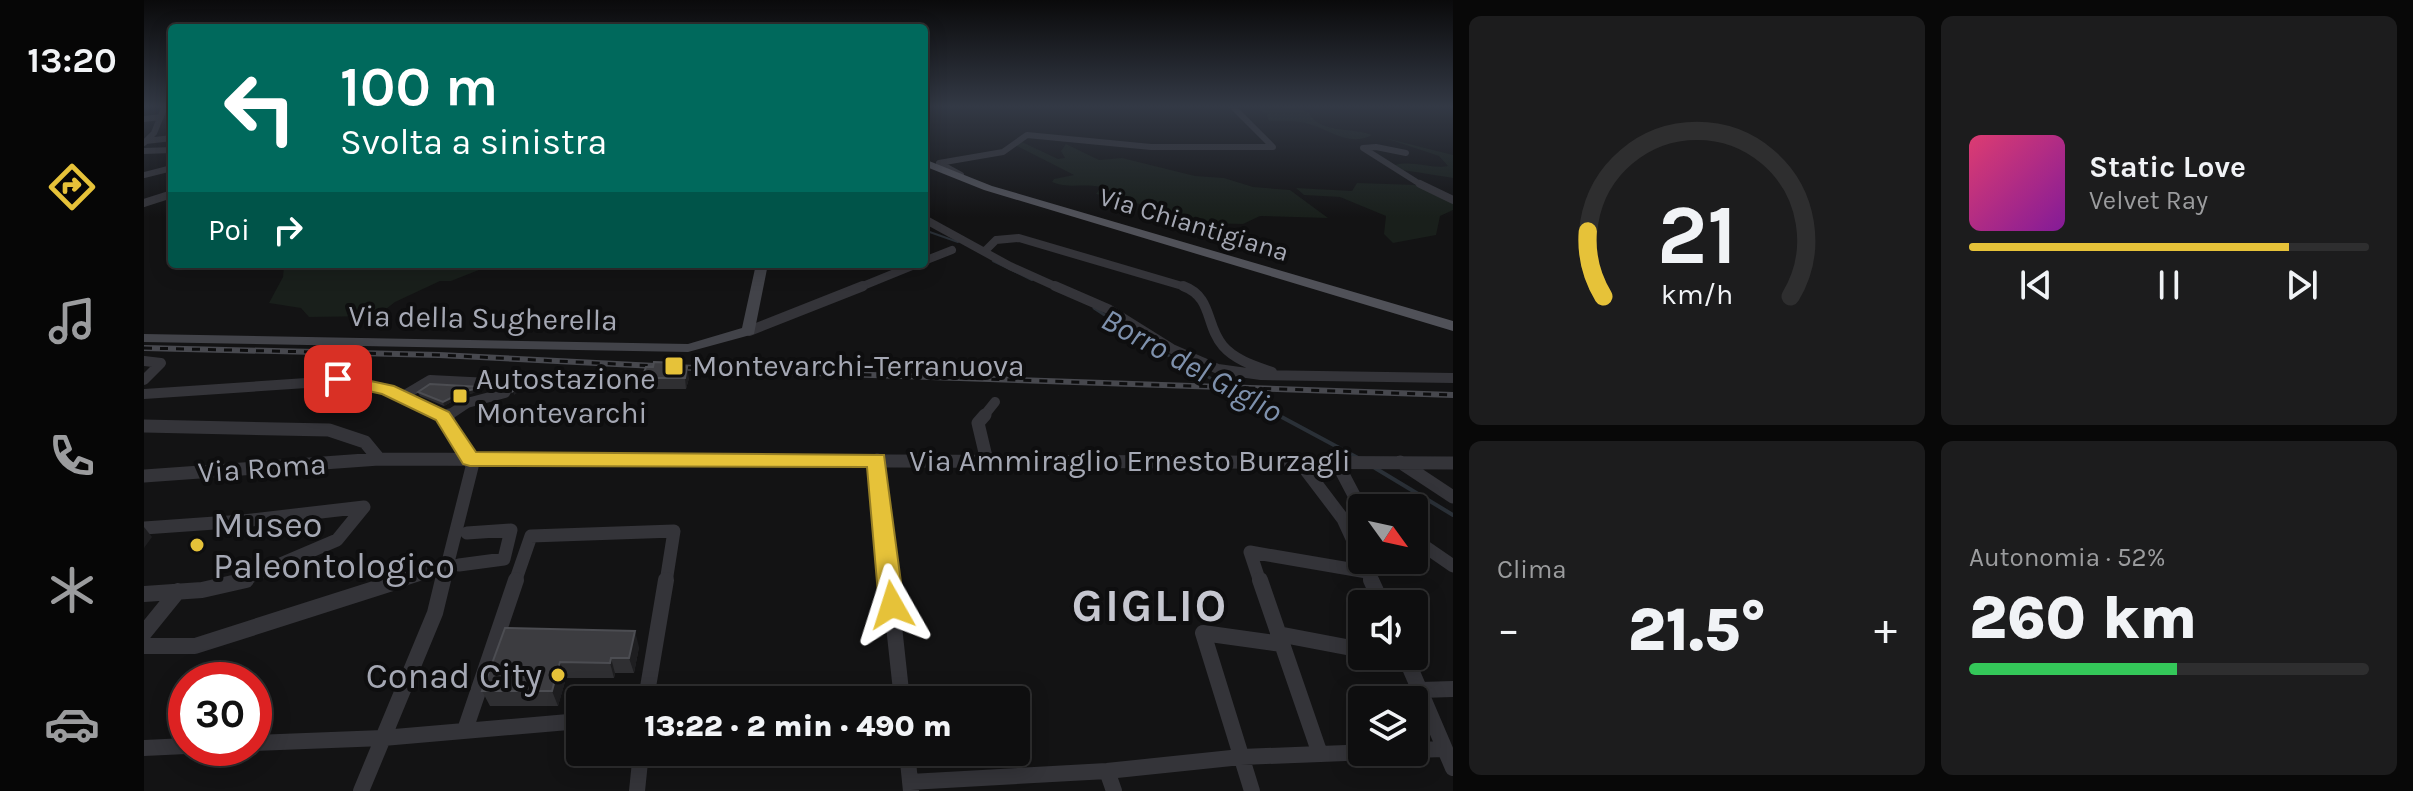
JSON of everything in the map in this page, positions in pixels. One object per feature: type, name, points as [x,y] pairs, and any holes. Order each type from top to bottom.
[{"type":"main road","name":"Via Chiantigiana","points":[[928,164],[966,181],[1453,326]]},
{"type":"street","points":[[966,181],[966,178],[939,162],[1003,152],[1016,143]]},
{"type":"street","points":[[1109,143],[1151,147],[1273,147],[1269,143]]},
{"type":"street","points":[[1406,153],[1380,147],[1363,148],[1429,190],[1453,200]]},
{"type":"street","points":[[144,151],[168,150]]},
{"type":"street","points":[[144,175],[168,169]]},
{"type":"street","points":[[144,203],[168,195]]},
{"type":"street","points":[[928,221],[1010,266],[1108,309],[1172,349],[1218,369],[1279,375],[1453,378]]},
{"type":"street","points":[[985,251],[996,240],[1019,238],[1188,287],[1201,294],[1209,307],[1219,343],[1233,356],[1279,375]]},
{"type":"street","points":[[928,259],[952,250]]},
{"type":"street","points":[[749,331],[761,268]]},
{"type":"street","points":[[749,331],[907,268]]},
{"type":"street","name":"Via della Sugherella","points":[[144,338],[676,349],[715,343],[749,331]]},
{"type":"street","points":[[144,361],[161,363],[144,380]]},
{"type":"street","points":[[144,394],[338,379],[403,396],[444,418],[470,459],[472,467],[453,565],[361,791]]},
{"type":"street","points":[[403,396],[430,380],[510,384],[505,393],[467,403],[444,418]]},
{"type":"street","points":[[987,461],[978,423],[995,402]]},
{"type":"street","points":[[144,426],[329,430],[354,435],[371,445],[379,459]]},
{"type":"street","name":"Via Roma","points":[[144,476],[379,459],[470,459]]},
{"type":"street","name":"Via Ammiraglio Ernesto Burzagli","points":[[470,459],[1453,463]]},
{"type":"street","points":[[877,460],[901,686]]},
{"type":"street","points":[[1299,461],[1348,530]]},
{"type":"street","points":[[1340,461],[1354,494]]},
{"type":"street","points":[[1400,461],[1453,497]]},
{"type":"street","points":[[144,528],[243,521],[364,507],[337,540],[245,580],[144,594]]},
{"type":"street","points":[[144,646],[195,646],[453,565],[504,559],[511,530],[467,533]]},
{"type":"street","points":[[465,730],[531,536],[674,531],[648,686]]},
{"type":"street","points":[[1428,549],[1453,566]]},
{"type":"street","points":[[1320,754],[1250,552],[1348,569]]},
{"type":"street","points":[[144,633],[178,591]]},
{"type":"street","points":[[1252,791],[1203,633],[1348,648]]},
{"type":"street","points":[[1428,690],[1453,689]]},
{"type":"street","points":[[1428,708],[1453,768]]},
{"type":"street","points":[[272,742],[383,738],[566,722]]},
{"type":"street","points":[[144,748],[168,747]]},
{"type":"street","points":[[1428,750],[1444,749]]},
{"type":"street","points":[[908,766],[910,786],[1241,757],[1348,753]]},
{"type":"street","points":[[637,791],[640,766]]},
{"type":"street","points":[[1107,771],[1114,791]]},
{"type":"shaded area","points":[[1024,143],[1058,159],[1065,158],[1061,151],[1066,144],[1099,160],[1122,158],[1195,176],[1224,178],[1253,187],[1290,190],[1328,218],[1260,216],[1243,224],[1201,223],[1169,215],[1153,207],[1096,194],[1101,187],[1052,182],[1074,175],[1013,144]]},
{"type":"shaded area","points":[[1400,143],[1453,155],[1453,178],[1403,170],[1395,165],[1448,166],[1439,156]]},
{"type":"shaded area","points":[[1357,183],[1418,185],[1453,196],[1453,210],[1440,216],[1436,235],[1393,243],[1384,234],[1386,216],[1340,197],[1304,195],[1296,188],[1352,191]]},
{"type":"shaded area","points":[[284,268],[484,268],[451,281],[440,281],[395,302],[377,316],[309,317],[301,308],[269,303],[283,277]]},
{"type":"building","points":[[654,362],[681,363],[680,367],[687,367],[685,378],[642,378],[646,367],[653,367]]},
{"type":"building","points":[[516,378],[524,378],[513,391]]},
{"type":"building","points":[[430,384],[481,387],[443,402],[418,392]]},
{"type":"building","points":[[505,628],[635,631],[629,658],[611,658],[610,663],[560,662],[552,691],[482,691]]},
{"type":"waterway","name":"Borro del Giglio","points":[[928,231],[958,242]]},
{"type":"waterway","name":"Borro del Giglio","points":[[993,261],[1032,280]]},
{"type":"waterway","name":"Borro del Giglio","points":[[1094,308],[1153,347],[1282,417]]},
{"type":"waterway","name":"Borro del Giglio","points":[[1278,415],[1358,458]]},
{"type":"waterway","name":"Borro del Giglio","points":[[1375,468],[1453,515]]},
{"type":"railway","points":[[144,348],[439,355],[754,371],[1453,395]]},
{"type":"place","name":"Montevarchi-Terranuova","points":[[674,366]]},
{"type":"place","name":"Autostazione Montevarchi","points":[[460,396]]},
{"type":"place","name":"Museo Paleontologico","points":[[197,545]]},
{"type":"place","name":"Conad City","points":[[558,675]]},
{"type":"district","name":"GIGLIO","points":[[1150,605]]},
{"type":"route","points":[[338,379],[388,390],[443,416],[470,459],[877,460],[892,605]]}]
